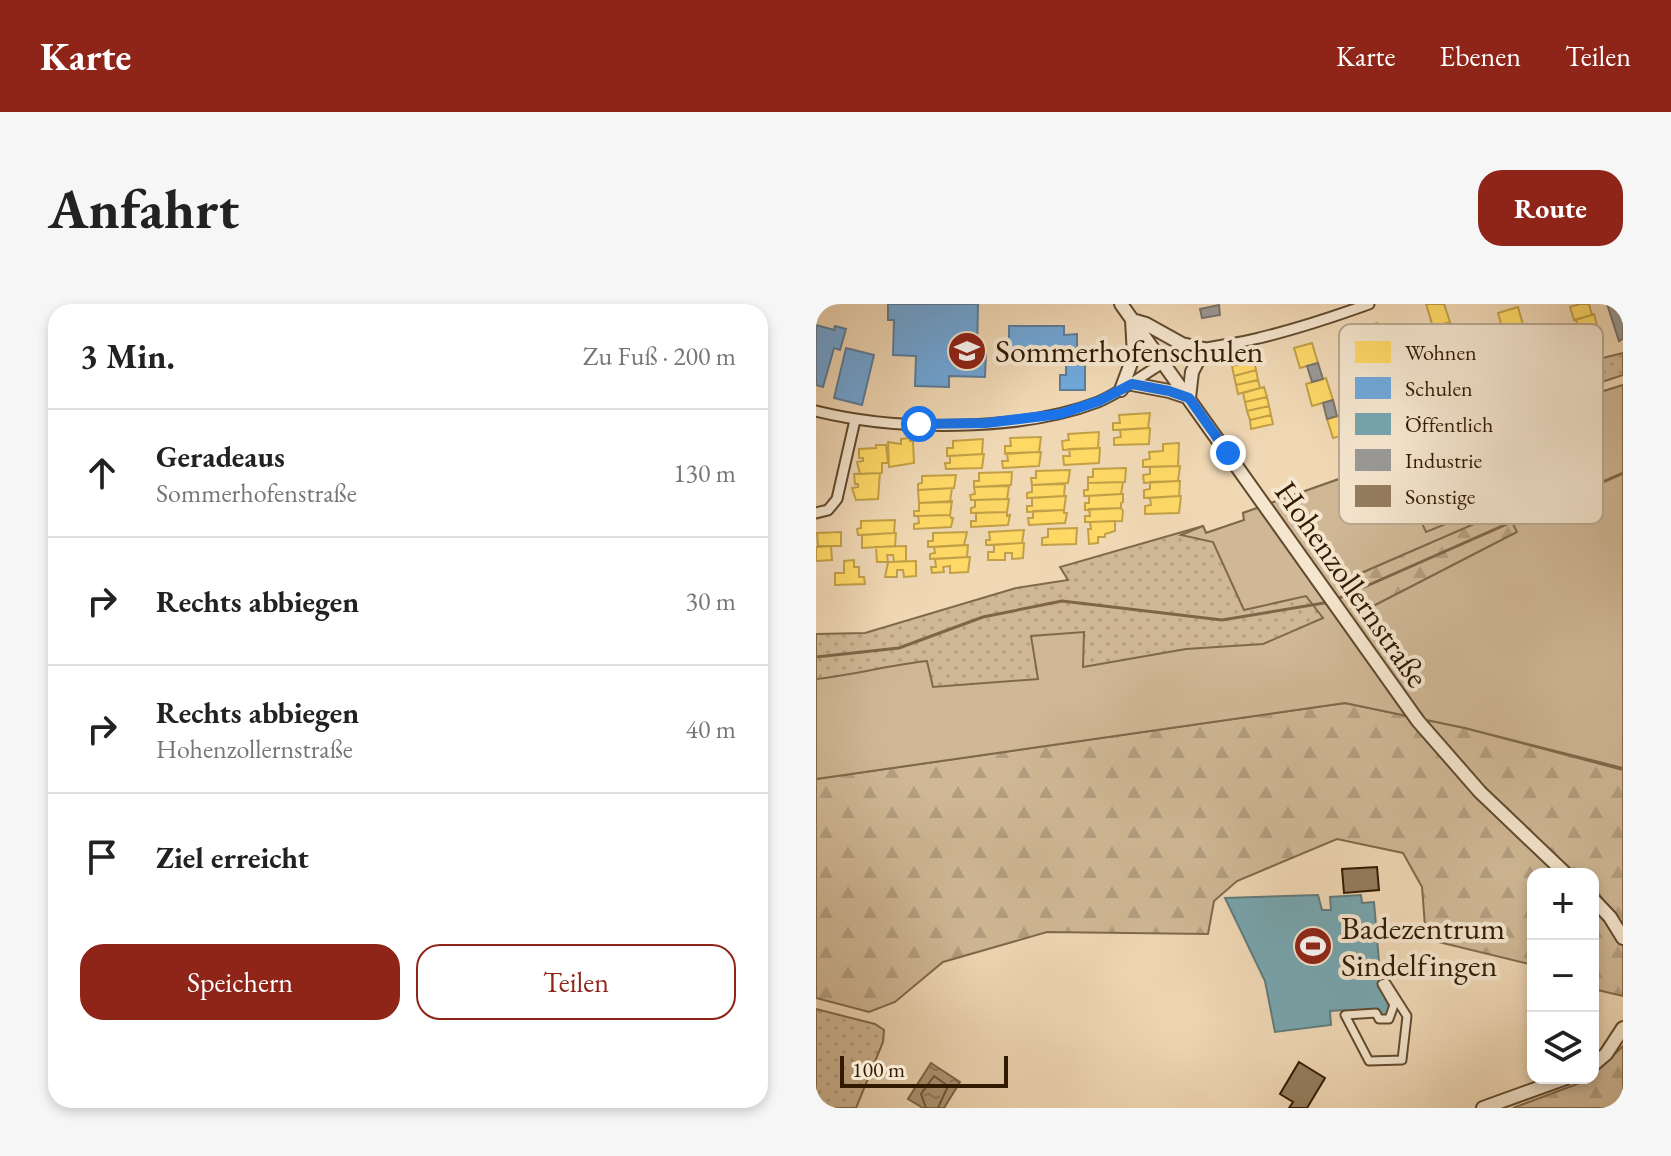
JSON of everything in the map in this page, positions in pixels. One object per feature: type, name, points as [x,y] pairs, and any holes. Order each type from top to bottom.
[{"type":"street","name":"Hohenzollernstraße","points":[[1121,304],[1405,705],[1446,755],[1507,820],[1559,868]]},
{"type":"street","points":[[816,411],[855,420],[919,424],[1019,420],[1071,410],[1127,387],[1164,363],[1190,351],[1312,325],[1369,304]]},
{"type":"street","points":[[1127,387],[1134,355],[1132,320],[1146,324],[1182,344],[1204,349]]},
{"type":"street","points":[[1127,387],[1169,391],[1189,398],[1192,372],[1204,349]]},
{"type":"street","points":[[816,513],[828,510],[837,499],[855,420]]},
{"type":"street","points":[[1599,905],[1623,938]]},
{"type":"street","points":[[1386,983],[1407,1016],[1402,1060],[1369,1061],[1345,1015],[1376,1013],[1379,1019],[1389,1019],[1394,1005],[1382,984],[1386,983]]},
{"type":"street","points":[[1599,1060],[1623,1028]]},
{"type":"street","points":[[1483,1108],[1549,1084]]},
{"type":"green space","points":[[1623,353],[1623,375],[1603,382],[1603,358]]},
{"type":"green space","points":[[1623,385],[1603,414],[1603,391]]},
{"type":"green space","points":[[1623,385],[1623,768],[1465,728],[1345,703],[816,779],[816,679],[927,661],[933,687],[1038,679],[1031,636],[1084,632],[1083,667],[1186,649],[1263,644],[1323,618],[1306,596],[1244,610],[1213,542],[1181,535],[1203,526],[1206,533],[1244,520],[1243,513],[1339,479],[1339,524],[1422,524],[1426,532],[1446,524],[1474,524],[1338,583],[1360,613],[1517,532],[1513,524],[1603,524],[1603,391]]},
{"type":"green space","points":[[1623,427],[1623,556],[1587,567],[1590,524],[1603,524],[1603,437]]},
{"type":"green space","points":[[1339,479],[1339,524],[1528,524],[1525,528],[1623,556],[1623,768],[1465,728],[1345,703],[816,779],[816,634],[865,633],[1016,588],[1068,580],[1060,567],[1203,526],[1206,533],[1245,520],[1243,513]]},
{"type":"green space","points":[[1474,524],[1535,524],[1360,613],[1338,583]]},
{"type":"green space","points":[[1345,703],[1465,728],[1623,770],[1623,996],[1599,990],[1599,868],[1527,868],[1527,964],[1426,939],[1422,887],[1403,853],[1337,839],[1237,881],[1214,901],[1208,934],[1047,932],[943,962],[895,1002],[869,1012],[816,998],[816,779]]},
{"type":"green space","points":[[816,1009],[875,1024],[884,1030],[883,1042],[856,1108],[816,1108]]},
{"type":"green space","points":[[1623,1046],[1623,1108],[1513,1108],[1577,1084],[1599,1084],[1599,1069]]},
{"type":"water","points":[[931,1063],[960,1082],[944,1108],[923,1108],[908,1099]]},
{"type":"building: Wohnen","points":[[1426,304],[1444,304],[1450,322],[1432,324]]},
{"type":"building: Wohnen","points":[[1589,304],[1592,315],[1574,320],[1570,307]]},
{"type":"building: Wohnen","points":[[1518,307],[1523,324],[1501,324],[1498,313]]},
{"type":"building: Wohnen","points":[[1594,314],[1597,324],[1577,324],[1576,320]]},
{"type":"building: Wohnen","points":[[1312,343],[1318,363],[1300,368],[1294,348]]},
{"type":"building: Wohnen","points":[[1254,361],[1256,370],[1234,376],[1232,366]]},
{"type":"building: Wohnen","points":[[1256,370],[1258,380],[1236,385],[1234,376]]},
{"type":"building: Wohnen","points":[[1326,378],[1333,400],[1312,406],[1306,384]]},
{"type":"building: Wohnen","points":[[1258,380],[1260,388],[1238,394],[1236,385]]},
{"type":"building: Wohnen","points":[[1264,387],[1267,397],[1245,402],[1243,393]]},
{"type":"building: Wohnen","points":[[1267,397],[1269,406],[1247,411],[1245,402]]},
{"type":"building: Wohnen","points":[[1269,406],[1271,415],[1250,420],[1247,411]]},
{"type":"building: Wohnen","points":[[1150,413],[1148,428],[1113,430],[1113,423],[1120,423],[1119,415]]},
{"type":"building: Wohnen","points":[[1271,415],[1273,424],[1251,429],[1250,420]]},
{"type":"building: Wohnen","points":[[1339,416],[1339,436],[1333,438],[1327,419]]},
{"type":"building: Wohnen","points":[[1150,428],[1149,444],[1114,445],[1114,438],[1121,437],[1120,430]]},
{"type":"building: Wohnen","points":[[1099,432],[1098,448],[1063,450],[1062,441],[1069,440],[1068,434]]},
{"type":"building: Wohnen","points":[[1041,437],[1039,452],[1005,454],[1005,446],[1011,446],[1010,438]]},
{"type":"building: Wohnen","points":[[910,438],[913,441],[914,463],[889,467],[888,442],[901,444],[901,439]]},
{"type":"building: Wohnen","points":[[983,439],[982,454],[947,456],[947,448],[953,448],[953,441]]},
{"type":"building: Wohnen","points":[[1179,443],[1178,466],[1143,467],[1143,460],[1150,459],[1149,452],[1163,451],[1163,444]]},
{"type":"building: Wohnen","points":[[876,445],[886,445],[888,463],[882,463],[882,473],[860,474],[857,462],[863,461],[863,458],[859,458],[859,449],[876,448]]},
{"type":"building: Wohnen","points":[[1100,448],[1099,463],[1064,465],[1063,456],[1070,456],[1069,449]]},
{"type":"building: Wohnen","points":[[1041,452],[1039,466],[1003,468],[1002,461],[1008,461],[1007,453]]},
{"type":"building: Wohnen","points":[[984,454],[982,468],[946,469],[945,463],[950,463],[950,456]]},
{"type":"building: Wohnen","points":[[1180,466],[1178,481],[1144,483],[1143,475],[1150,474],[1150,467]]},
{"type":"building: Wohnen","points":[[1126,468],[1125,482],[1088,483],[1088,477],[1093,477],[1093,469]]},
{"type":"building: Wohnen","points":[[1070,470],[1068,483],[1032,485],[1031,478],[1036,478],[1036,471]]},
{"type":"building: Wohnen","points":[[1012,472],[1011,485],[974,487],[974,481],[979,481],[979,473]]},
{"type":"building: Wohnen","points":[[880,473],[878,499],[856,500],[852,488],[858,487],[858,484],[855,484],[854,474]]},
{"type":"building: Wohnen","points":[[956,475],[954,488],[918,490],[922,476]]},
{"type":"building: Wohnen","points":[[1180,481],[1179,496],[1144,498],[1144,490],[1150,489],[1150,482]]},
{"type":"building: Wohnen","points":[[1123,482],[1121,494],[1084,496],[1088,483]]},
{"type":"building: Wohnen","points":[[1065,484],[1064,496],[1027,498],[1027,493],[1032,492],[1032,485]]},
{"type":"building: Wohnen","points":[[1009,486],[1007,499],[971,500],[970,495],[975,494],[974,487]]},
{"type":"building: Wohnen","points":[[952,488],[950,502],[919,503],[918,490]]},
{"type":"building: Wohnen","points":[[1123,494],[1121,508],[1085,510],[1089,496]]},
{"type":"building: Wohnen","points":[[1066,496],[1064,510],[1027,512],[1027,506],[1032,506],[1032,498]]},
{"type":"building: Wohnen","points":[[1181,496],[1179,513],[1145,514],[1145,506],[1151,505],[1150,498]]},
{"type":"building: Wohnen","points":[[1009,499],[1007,512],[971,513],[975,500]]},
{"type":"building: Wohnen","points":[[952,501],[950,515],[914,516],[914,511],[919,511],[919,503]]},
{"type":"building: Wohnen","points":[[1121,508],[1122,521],[1085,522],[1085,516],[1090,516],[1089,509]]},
{"type":"building: Wohnen","points":[[1064,510],[1067,513],[1065,523],[1029,525],[1028,518],[1033,518],[1033,511]]},
{"type":"building: Wohnen","points":[[1007,512],[1007,516],[1010,515],[1008,525],[971,527],[971,521],[976,521],[976,513]]},
{"type":"building: Wohnen","points":[[950,515],[953,518],[951,527],[914,529],[914,524],[919,523],[918,516]]},
{"type":"building: Wohnen","points":[[895,520],[894,533],[858,535],[861,521]]},
{"type":"building: Wohnen","points":[[1115,521],[1115,531],[1098,537],[1098,543],[1089,544],[1090,522]]},
{"type":"building: Wohnen","points":[[1077,528],[1076,544],[1042,545],[1042,538],[1048,537],[1048,529]]},
{"type":"building: Wohnen","points":[[1024,530],[1022,543],[986,545],[986,540],[990,540],[989,532]]},
{"type":"building: Wohnen","points":[[841,532],[841,546],[818,546],[817,533]]},
{"type":"building: Wohnen","points":[[967,532],[964,545],[928,547],[928,541],[933,541],[933,533]]},
{"type":"building: Wohnen","points":[[896,533],[895,546],[862,548],[862,535]]},
{"type":"building: Wohnen","points":[[1024,543],[1023,558],[1012,559],[1012,553],[1005,553],[1005,560],[988,560],[988,552],[994,552],[994,545]]},
{"type":"building: Wohnen","points":[[968,545],[967,557],[930,559],[930,554],[935,553],[934,547]]},
{"type":"building: Wohnen","points":[[831,546],[832,560],[816,561],[816,547]]},
{"type":"building: Wohnen","points":[[906,546],[906,561],[894,562],[893,555],[887,555],[888,562],[877,562],[876,547]]},
{"type":"building: Wohnen","points":[[970,557],[968,572],[950,573],[950,566],[943,567],[944,572],[932,573],[931,567],[936,567],[935,559]]},
{"type":"building: Wohnen","points":[[854,560],[854,567],[859,567],[859,577],[864,577],[865,584],[835,585],[835,573],[844,573],[844,561]]},
{"type":"building: Wohnen","points":[[916,561],[916,576],[904,577],[903,570],[897,570],[897,577],[885,577],[888,562]]},
{"type":"building: Schulen","points":[[888,304],[978,304],[977,353],[986,353],[985,377],[949,376],[949,387],[915,386],[916,356],[893,355],[894,320],[888,320]]},
{"type":"building: Schulen","points":[[816,325],[834,330],[835,326],[846,329],[840,350],[834,348],[823,387],[816,385]]},
{"type":"building: Schulen","points":[[1009,326],[1064,326],[1064,335],[1077,334],[1077,350],[1085,350],[1085,390],[1060,390],[1060,375],[1066,375],[1066,362],[1052,362],[1052,354],[1009,354]]},
{"type":"building: Schulen","points":[[846,348],[874,355],[862,405],[834,398]]},
{"type":"building: Öffentlich","name":"Badezentrum Sindelfingen","points":[[1318,895],[1322,910],[1331,910],[1330,897],[1361,895],[1362,903],[1374,902],[1381,986],[1394,1005],[1389,1019],[1379,1019],[1376,1013],[1345,1015],[1345,1010],[1330,1011],[1331,1025],[1275,1032],[1265,981],[1225,898]]},
{"type":"building: Industrie","points":[[1607,304],[1618,304],[1623,319],[1623,339],[1619,341]]},
{"type":"building: Industrie","points":[[1219,305],[1220,315],[1202,318],[1200,309]]},
{"type":"building: Industrie","points":[[1318,363],[1323,379],[1312,382],[1307,366]]},
{"type":"building: Industrie","points":[[1333,400],[1337,416],[1327,419],[1323,403]]},
{"type":"building: Sonstige","points":[[1377,867],[1379,890],[1344,893],[1342,869]]},
{"type":"building: Sonstige","points":[[1299,1062],[1325,1078],[1307,1108],[1289,1108],[1293,1102],[1280,1094]]},
{"type":"waterway","points":[[1603,482],[1623,473]]},
{"type":"waterway","points":[[1337,599],[1507,524]]},
{"type":"waterway","points":[[816,657],[899,648],[983,617],[1062,601],[1222,620],[1330,602]]},
{"type":"place","name":"Sommerhofenschulen","points":[[967,351]]},
{"type":"place","name":"Badezentrum Sindelfingen","points":[[1313,946]]},
{"type":"route","points":[[919,424],[986,423],[1060,414],[1099,401],[1132,384],[1189,398],[1228,453]]}]
